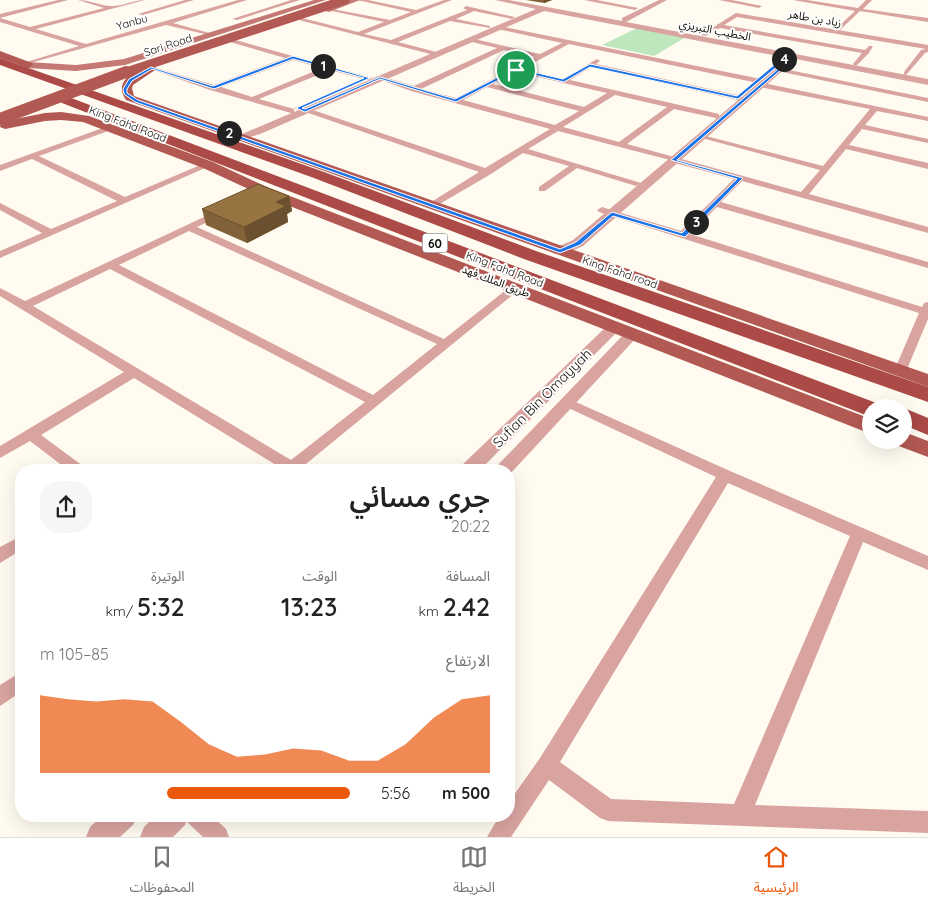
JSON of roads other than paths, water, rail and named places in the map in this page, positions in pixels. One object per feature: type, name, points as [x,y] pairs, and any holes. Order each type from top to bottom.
[{"type":"highway","name":"King Fahd Road","points":[[0,61],[239,141],[319,175],[530,254],[928,395]]},
{"type":"highway","name":"King Fahd Road","points":[[0,75],[112,124],[451,249],[862,406]]},
{"type":"highway","points":[[451,249],[498,262],[690,331],[702,332],[706,329],[702,324],[694,320],[562,270],[530,254]]},
{"type":"highway","points":[[646,281],[879,378]]},
{"type":"highway","points":[[862,400],[752,355],[729,344],[725,340],[729,336],[745,339],[906,399]]},
{"type":"highway","points":[[912,401],[928,407]]},
{"type":"highway","points":[[912,420],[928,427]]},
{"type":"highway","points":[[912,425],[928,431]]},
{"type":"main road","points":[[0,54],[24,64],[76,68],[110,65],[144,57],[322,0]]},
{"type":"main road","name":"Sari Road","points":[[1,121],[128,71],[345,0]]},
{"type":"main road","points":[[151,68],[298,19],[331,4],[356,0]]},
{"type":"main road","name":"Sari Road","points":[[1,121],[127,66],[331,4]]},
{"type":"main road","name":"King Fahd road","points":[[151,68],[131,80],[125,89],[125,94],[136,101],[239,141],[491,226],[928,380]]},
{"type":"main road","name":"طريق الملك فهد","points":[[1,121],[61,116],[112,124],[264,190],[862,423]]},
{"type":"main road","name":"King Fahd Road","points":[[319,175],[491,226]]},
{"type":"main road","points":[[912,443],[928,449]]},
{"type":"street","points":[[0,18],[65,0]]},
{"type":"street","points":[[81,0],[111,8]]},
{"type":"street","points":[[30,29],[142,0]]},
{"type":"street","points":[[141,14],[191,0]]},
{"type":"street","name":"Yanbu","points":[[83,46],[244,0]]},
{"type":"street","points":[[235,19],[297,0]]},
{"type":"street","points":[[360,0],[418,12]]},
{"type":"street","points":[[382,5],[396,0]]},
{"type":"street","points":[[358,34],[449,0]]},
{"type":"street","name":"الخطيب التبريزي","points":[[498,0],[928,82]]},
{"type":"street","name":"الخطيب التبريزي","points":[[516,0],[928,77]]},
{"type":"street","points":[[588,0],[635,8]]},
{"type":"street","points":[[616,18],[652,0]]},
{"type":"street","points":[[625,20],[664,0]]},
{"type":"street","points":[[722,0],[762,5],[745,16]]},
{"type":"street","points":[[796,0],[928,20]]},
{"type":"street","points":[[840,28],[869,0]]},
{"type":"street","name":"Yanbu","points":[[24,64],[230,1]]},
{"type":"street","points":[[441,3],[512,17]]},
{"type":"street","points":[[331,4],[391,22]]},
{"type":"street","points":[[239,141],[248,130],[380,78],[488,27],[539,8]]},
{"type":"street","points":[[239,141],[298,110],[368,78],[470,40],[539,8]]},
{"type":"street","points":[[392,42],[474,10]]},
{"type":"street","points":[[205,12],[220,15]]},
{"type":"street","name":"زياد بن طاهر","points":[[704,35],[736,15],[928,49]]},
{"type":"street","points":[[228,17],[250,23]]},
{"type":"street","points":[[0,18],[83,46]]},
{"type":"street","points":[[298,19],[434,53]]},
{"type":"street","points":[[450,19],[488,27]]},
{"type":"street","points":[[167,23],[211,35]]},
{"type":"street","points":[[719,26],[867,52]]},
{"type":"street","points":[[499,28],[928,119]]},
{"type":"street","points":[[856,64],[878,39]]},
{"type":"street","points":[[470,40],[541,56]]},
{"type":"street","points":[[232,41],[368,78]]},
{"type":"street","points":[[456,101],[568,42]]},
{"type":"street","points":[[414,90],[502,48]]},
{"type":"street","points":[[906,73],[919,61],[923,51],[928,49]]},
{"type":"street","points":[[564,81],[614,51]]},
{"type":"street","points":[[560,251],[565,240],[607,212],[670,159],[716,116],[738,98],[779,70],[792,56]]},
{"type":"street","points":[[607,212],[636,183],[702,137],[792,56]]},
{"type":"street","points":[[214,88],[293,57]]},
{"type":"street","points":[[590,65],[738,98]]},
{"type":"street","points":[[151,68],[252,99],[298,110],[488,172]]},
{"type":"street","points":[[252,99],[330,68]]},
{"type":"street","points":[[516,70],[716,116]]},
{"type":"street","points":[[779,70],[928,100]]},
{"type":"street","points":[[380,78],[414,90],[928,230]]},
{"type":"street","points":[[487,84],[586,110]]},
{"type":"street","points":[[431,206],[614,92]]},
{"type":"street","points":[[621,145],[673,106]]},
{"type":"street","points":[[804,195],[874,108]]},
{"type":"street","points":[[0,168],[112,124]]},
{"type":"street","points":[[860,126],[928,141]]},
{"type":"street","points":[[702,137],[825,169]]},
{"type":"street","points":[[844,146],[928,166]]},
{"type":"street","points":[[523,150],[636,183]]},
{"type":"street","points":[[32,156],[125,201]]},
{"type":"street","points":[[0,255],[208,165]]},
{"type":"street","points":[[542,189],[576,165]]},
{"type":"street","points":[[683,235],[740,178]]},
{"type":"street","points":[[249,198],[264,190]]},
{"type":"street","points":[[715,203],[928,265]]},
{"type":"street","points":[[0,206],[50,233]]},
{"type":"street","points":[[25,306],[231,206]]},
{"type":"street","points":[[607,212],[926,307],[900,371]]},
{"type":"street","points":[[188,227],[446,344]]},
{"type":"street","points":[[110,265],[374,401]]},
{"type":"street","points":[[299,464],[515,288]]},
{"type":"street","points":[[0,291],[285,464]]},
{"type":"street","name":"Sufian Bin Omayyah","points":[[476,464],[614,327]]},
{"type":"street","name":"Sufian Bin Omayyah","points":[[508,464],[632,334]]},
{"type":"street","points":[[0,453],[134,372]]},
{"type":"street","points":[[567,402],[725,475],[928,564]]},
{"type":"street","points":[[31,435],[70,464]]},
{"type":"street","points":[[515,812],[547,765],[725,475]]},
{"type":"street","points":[[740,815],[859,533]]},
{"type":"street","points":[[0,556],[15,546]]},
{"type":"street","points":[[0,698],[15,686]]},
{"type":"street","points":[[547,765],[608,810],[928,822]]},
{"type":"street","points":[[100,837],[115,822]]},
{"type":"street","points":[[154,837],[168,822]]},
{"type":"street","points":[[203,822],[218,837]]},
{"type":"street","points":[[498,837],[508,822]]}]
